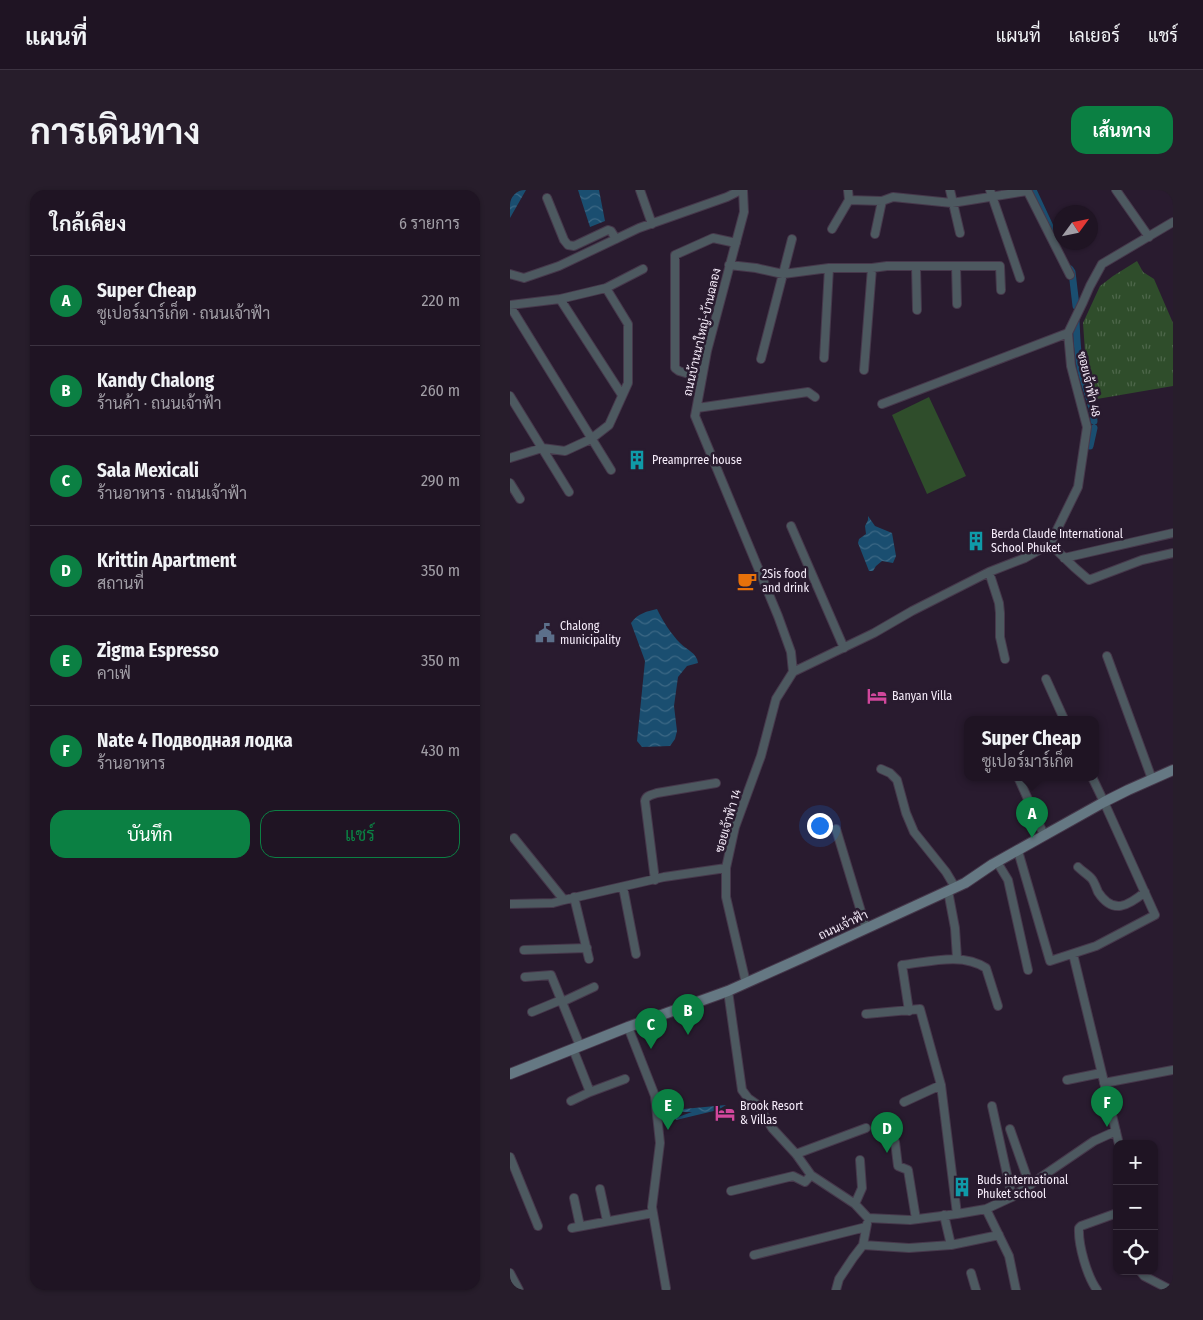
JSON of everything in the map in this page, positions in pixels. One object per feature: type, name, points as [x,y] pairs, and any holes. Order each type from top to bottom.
[{"type":"main road","name":"ถนนเจ้าฟ้า","points":[[510,1074],[746,983],[965,883],[997,862],[1104,802],[1152,779],[1172,773]]},
{"type":"street","points":[[640,190],[652,224]]},
{"type":"street","points":[[510,274],[524,278],[559,266],[652,224],[742,190]]},
{"type":"street","name":"ถนนบ้านนาใหญ่-บ้านฉลอง","points":[[742,190],[744,212],[707,351],[695,416],[792,652],[793,672]]},
{"type":"street","points":[[832,229],[849,200],[848,190]]},
{"type":"street","points":[[950,190],[960,233]]},
{"type":"street","points":[[1116,190],[1149,237]]},
{"type":"street","points":[[849,200],[882,201],[892,194],[952,203],[991,193],[1027,191],[1070,275]]},
{"type":"street","points":[[991,193],[1020,278]]},
{"type":"street","points":[[547,198],[568,246],[574,246],[608,230],[611,231],[616,239]]},
{"type":"street","points":[[875,234],[882,201]]},
{"type":"street","points":[[882,404],[1068,333],[1102,264],[1173,222]]},
{"type":"street","points":[[702,378],[675,368],[675,255],[713,238],[736,243]]},
{"type":"street","points":[[762,359],[792,239]]},
{"type":"street","points":[[729,265],[783,274],[828,268],[1000,266],[1001,290]]},
{"type":"street","points":[[956,266],[957,304]]},
{"type":"street","points":[[916,267],[917,310]]},
{"type":"street","points":[[824,358],[828,268]]},
{"type":"street","points":[[864,370],[872,268]]},
{"type":"street","points":[[611,470],[510,306],[560,299],[606,288],[643,269]]},
{"type":"street","points":[[510,458],[542,448],[565,451],[592,438],[609,424],[628,383],[628,324],[606,288]]},
{"type":"street","points":[[560,299],[622,395]]},
{"type":"street","name":"ซอยเจ้าฟ้า 48","points":[[1050,544],[1078,487],[1087,427],[1071,366],[1068,333]]},
{"type":"street","points":[[697,408],[808,392],[815,397]]},
{"type":"street","points":[[510,396],[570,492]]},
{"type":"street","points":[[510,484],[520,500]]},
{"type":"street","points":[[791,526],[844,648]]},
{"type":"street","points":[[1064,558],[1173,533]]},
{"type":"street","points":[[793,672],[844,648],[989,572],[1024,558],[1050,544],[1089,580],[1142,560],[1173,553]]},
{"type":"street","points":[[989,572],[999,603],[1000,637],[1005,659]]},
{"type":"street","points":[[1107,656],[1152,779]]},
{"type":"street","name":"ซอยเจ้าฟ้า 14","points":[[746,983],[726,898],[726,868],[735,827],[761,756],[776,699],[793,672]]},
{"type":"street","points":[[1046,679],[1063,716]]},
{"type":"street","points":[[881,769],[890,773],[897,780],[906,813],[914,832],[946,872],[952,889],[957,958]]},
{"type":"street","points":[[1020,781],[1044,835]]},
{"type":"street","points":[[1018,851],[1050,961],[1096,946],[1155,915],[1094,781]]},
{"type":"street","points":[[655,880],[646,798],[657,794],[716,783]]},
{"type":"street","points":[[836,829],[866,928]]},
{"type":"street","points":[[514,838],[564,900]]},
{"type":"street","points":[[997,862],[1008,880],[1028,970]]},
{"type":"street","points":[[1078,867],[1092,879],[1107,903],[1115,906],[1127,905],[1145,892]]},
{"type":"street","points":[[510,904],[553,904],[574,897],[655,880],[726,868]]},
{"type":"street","points":[[623,887],[636,954]]},
{"type":"street","points":[[574,897],[589,960]]},
{"type":"street","points":[[524,950],[587,948]]},
{"type":"street","points":[[1073,954],[1118,1140]]},
{"type":"street","points":[[909,1011],[902,966],[957,958],[986,968],[998,1006]]},
{"type":"street","points":[[525,977],[551,974],[590,1092]]},
{"type":"street","points":[[532,1012],[594,987]]},
{"type":"street","points":[[728,991],[742,1090],[748,1098],[758,1105],[772,1128],[796,1154],[810,1175],[854,1204],[868,1218],[916,1219],[986,1209],[1012,1197],[1094,1141],[1116,1131]]},
{"type":"street","points":[[866,1014],[920,1009],[941,1085],[957,1214]]},
{"type":"street","points":[[628,1027],[654,1096],[660,1143],[652,1207],[666,1288]]},
{"type":"street","points":[[1104,1083],[1173,1070]]},
{"type":"street","points":[[1066,1080],[1101,1073]]},
{"type":"street","points":[[571,1102],[590,1092],[625,1079]]},
{"type":"street","points":[[904,1102],[941,1085]]},
{"type":"street","points":[[992,1106],[1012,1197]]},
{"type":"street","points":[[796,1154],[866,1128]]},
{"type":"street","points":[[1010,1129],[1030,1186]]},
{"type":"street","points":[[895,1142],[898,1166],[908,1170],[916,1219]]},
{"type":"street","points":[[510,1157],[538,1226]]},
{"type":"street","points":[[854,1204],[862,1188],[860,1160]]},
{"type":"street","points":[[731,1191],[793,1176],[805,1182],[810,1175]]},
{"type":"street","points":[[600,1189],[607,1221]]},
{"type":"street","points":[[574,1198],[576,1227],[653,1213]]},
{"type":"street","points":[[986,1209],[1009,1256],[1016,1290]]},
{"type":"street","points":[[1097,1290],[1088,1272],[1079,1228],[1113,1214]]},
{"type":"street","points":[[944,1215],[951,1246]]},
{"type":"street","points":[[836,1290],[839,1279],[863,1245],[868,1218]]},
{"type":"street","points":[[754,1255],[866,1227]]},
{"type":"street","points":[[863,1245],[909,1248],[951,1246],[999,1235]]},
{"type":"street","points":[[510,1273],[519,1290]]},
{"type":"street","points":[[971,1273],[976,1290]]},
{"type":"street","points":[[1143,1275],[1171,1290]]},
{"type":"green space","points":[[1137,261],[1143,272],[1154,279],[1173,323],[1173,386],[1097,399],[1086,365],[1083,323],[1100,286]]},
{"type":"green space","points":[[929,397],[966,476],[927,494],[892,415]]},
{"type":"water","points":[[510,190],[526,190],[510,218]]},
{"type":"water","points":[[578,190],[599,190],[605,221],[590,227]]},
{"type":"water","points":[[868,516],[875,526],[892,533],[896,556],[893,563],[882,561],[873,571],[869,571],[858,543],[859,539],[866,534],[865,526]]},
{"type":"water","points":[[657,609],[674,636],[694,654],[698,663],[687,666],[678,677],[674,706],[677,731],[675,739],[670,746],[642,747],[637,741],[645,661],[631,623],[639,615]]},
{"type":"water","points":[[726,1105],[718,1110],[676,1120],[675,1118],[692,1112],[673,1112],[673,1110]]},
{"type":"waterway","points":[[1033,190],[1053,233]]},
{"type":"waterway","points":[[1070,269],[1076,306]]},
{"type":"waterway","points":[[1076,321],[1079,362],[1094,421]]},
{"type":"waterway","points":[[1090,446],[1094,428]]},
{"type":"place","name":"Preamprree house","points":[[637,460]]},
{"type":"place","name":"Berda Claude International School Phuket","points":[[976,541]]},
{"type":"place","name":"2Sis food and drink","points":[[747,581]]},
{"type":"place","name":"Chalong municipality","points":[[545,633]]},
{"type":"place","name":"Banyan Villa","points":[[877,696]]},
{"type":"place","name":"Super Cheap","points":[[1032,838]]},
{"type":"place","name":"Kandy Chalong","points":[[688,1035]]},
{"type":"place","name":"Sala Mexicali","points":[[651,1049]]},
{"type":"place","name":"Brook Resort & Villas","points":[[725,1113]]},
{"type":"place","name":"Nate 4 Подводная лодка","points":[[1107,1127]]},
{"type":"place","name":"Zigma Espresso","points":[[668,1130]]},
{"type":"place","name":"Krittin Apartment","points":[[887,1153]]},
{"type":"place","name":"Buds international Phuket school","points":[[962,1187]]}]
